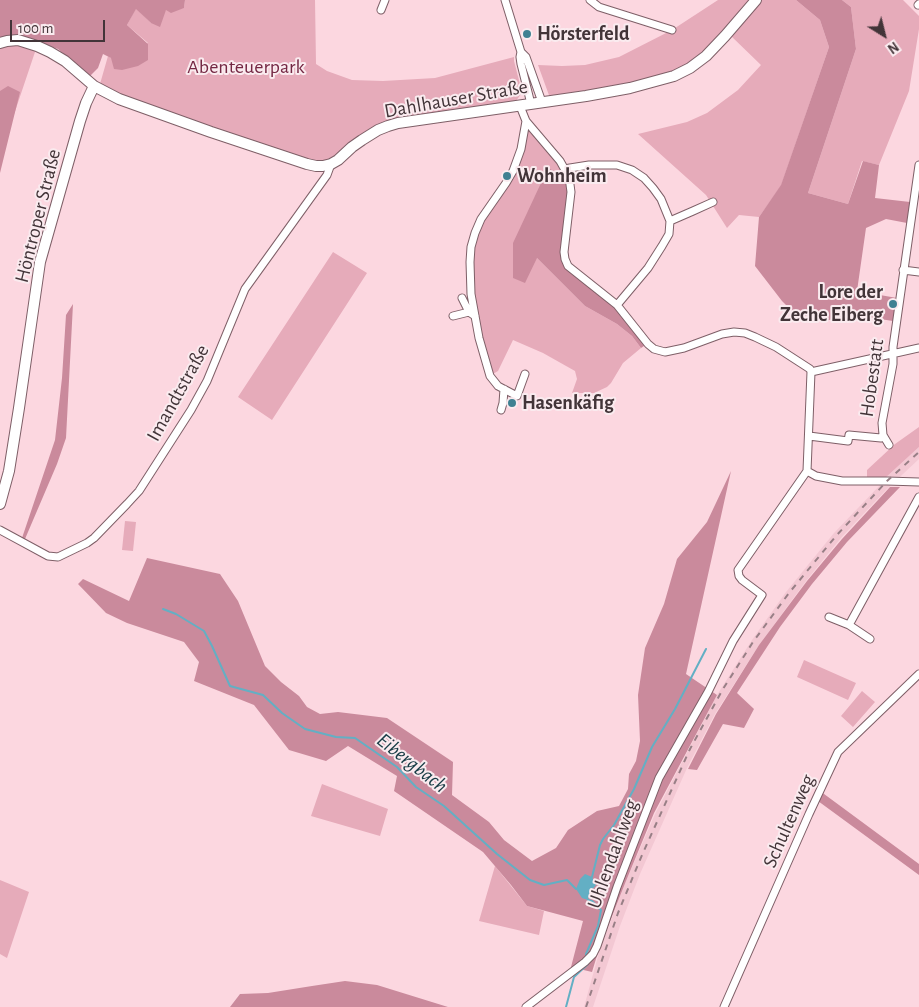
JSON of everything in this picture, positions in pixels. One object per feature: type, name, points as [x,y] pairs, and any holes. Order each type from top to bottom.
[{"type":"street","points":[[381,10],[385,0]]},
{"type":"street","points":[[505,0],[521,52],[520,64],[537,103]]},
{"type":"street","points":[[590,0],[599,7],[672,30]]},
{"type":"street","name":"Dahlhauser Straße","points":[[331,164],[378,130],[398,123],[586,96],[630,88],[674,76],[690,68],[706,56],[756,0]]},
{"type":"street","points":[[0,43],[18,40],[37,46],[65,61],[94,86],[137,106],[299,161],[316,166],[331,164]]},
{"type":"street","name":"Höntroper Straße","points":[[0,504],[9,471],[40,262],[80,121],[94,86]]},
{"type":"street","points":[[520,106],[526,121],[569,176],[571,192],[570,209],[564,252],[568,266],[617,305],[648,344],[654,349],[665,352],[734,332],[745,333],[776,347],[806,365],[811,372],[807,471],[816,476],[842,481],[919,482]]},
{"type":"street","points":[[472,314],[472,254],[475,233],[481,219],[506,183],[518,158],[526,121]]},
{"type":"street","name":"Imandtstraße","points":[[0,530],[48,556],[58,557],[94,538],[128,504],[139,491],[191,410],[207,381],[245,289],[327,175],[331,164]]},
{"type":"street","points":[[566,170],[589,165],[617,165],[632,170],[654,188],[670,221],[669,234],[662,246],[648,268],[617,305]]},
{"type":"street","name":"Hobestatt","points":[[889,445],[882,432],[882,423],[893,364],[893,347],[903,270],[919,166]]},
{"type":"street","points":[[670,221],[713,202]]},
{"type":"street","points":[[903,270],[919,272]]},
{"type":"street","points":[[462,298],[472,314],[490,376],[498,386],[517,396],[525,374]]},
{"type":"street","points":[[453,316],[472,314]]},
{"type":"street","points":[[811,372],[919,348]]},
{"type":"street","points":[[501,410],[504,389]]},
{"type":"street","points":[[809,436],[848,441],[850,435],[884,437]]},
{"type":"street","name":"Uhlendahlweg","points":[[526,1007],[593,954],[659,778],[708,692],[733,641],[762,594],[742,580],[738,570],[807,471]]},
{"type":"street","points":[[849,625],[919,497]]},
{"type":"street","points":[[830,617],[849,625],[870,639]]},
{"type":"street","name":"Schultenweg","points":[[724,1007],[838,752],[919,674]]},
{"type":"shaded area","points":[[0,0],[185,0],[184,8],[171,13],[166,10],[160,27],[151,23],[136,9],[127,25],[148,44],[148,60],[138,66],[122,70],[114,69],[111,58],[103,54],[98,68],[90,76],[58,49],[39,42],[13,36],[0,48]]},
{"type":"shaded area","points":[[796,0],[842,0],[851,7],[856,49],[808,193],[848,204],[863,161],[879,165],[875,198],[910,202],[907,223],[886,219],[866,228],[857,291],[897,298],[893,321],[854,315],[824,321],[803,315],[798,317],[782,301],[755,266],[759,217],[781,185],[829,47],[820,20]]},
{"type":"shaded area","points":[[8,86],[20,92],[0,173],[0,91]]},
{"type":"shaded area","points":[[548,168],[568,177],[570,192],[564,260],[617,306],[647,344],[641,348],[632,336],[617,324],[585,306],[537,258],[525,283],[513,278],[513,243]]},
{"type":"shaded area","points":[[73,304],[66,438],[25,539],[22,538],[55,440],[62,378],[66,315]]},
{"type":"shaded area","points":[[919,447],[919,459],[887,489],[841,538],[806,581],[759,645],[715,714],[687,768],[640,874],[620,926],[593,1007],[584,1007],[600,949],[626,881],[655,814],[717,695],[752,640],[786,592],[834,533],[883,480]]},
{"type":"shaded area","points":[[731,471],[686,674],[717,695],[654,813],[599,949],[592,972],[571,967],[583,921],[527,906],[483,852],[394,791],[397,776],[348,746],[326,761],[289,750],[254,705],[194,681],[199,662],[184,642],[127,623],[106,613],[78,584],[83,579],[129,601],[147,558],[220,574],[238,601],[265,666],[299,696],[307,707],[320,714],[338,712],[387,718],[453,762],[452,795],[489,822],[504,840],[532,861],[556,848],[568,830],[597,811],[619,806],[628,789],[629,774],[636,761],[640,741],[638,695],[645,648],[664,604],[677,559],[707,522]]},
{"type":"shaded area","points":[[890,487],[900,487],[847,542],[812,584],[780,627],[737,693],[754,709],[744,728],[723,724],[697,770],[688,769],[716,714],[759,645],[807,581],[842,539]]},
{"type":"shaded area","points":[[820,791],[919,864],[919,875],[818,801]]},
{"type":"shaded area","points":[[345,981],[377,985],[448,1007],[230,1007],[240,994],[268,993]]},
{"type":"green space","name":"Abenteuerpark","points":[[185,0],[315,0],[316,64],[327,71],[352,80],[383,81],[435,78],[514,57],[521,94],[516,101],[376,126],[359,136],[328,160],[311,162],[111,91],[100,84],[108,56],[111,58],[148,43],[127,25],[136,8],[151,23],[166,10],[184,8]]},
{"type":"green space","points":[[718,0],[751,0],[700,57],[672,72],[628,85],[550,98],[538,65],[585,65],[619,57],[672,30]]},
{"type":"green space","points":[[761,0],[796,0],[820,20],[829,47],[781,186],[759,217],[739,215],[727,228],[706,195],[638,134],[687,122],[707,113],[738,90],[761,65],[730,35]]},
{"type":"green space","points":[[842,0],[903,0],[919,16],[919,29],[909,91],[879,165],[862,161],[848,204],[808,193],[856,49],[851,7]]},
{"type":"green space","points":[[15,43],[36,49],[0,156],[0,47]]},
{"type":"green space","points":[[527,123],[568,177],[548,168],[540,186],[537,258],[585,306],[617,324],[632,336],[641,348],[623,363],[607,387],[594,393],[572,393],[577,379],[575,371],[543,353],[513,340],[498,371],[491,375],[472,294],[471,262],[476,233],[507,184]]},
{"type":"green space","points":[[333,252],[367,273],[272,420],[238,397]]},
{"type":"green space","points":[[919,427],[919,447],[883,480],[867,480],[867,470],[895,444]]},
{"type":"green space","points":[[125,521],[136,522],[133,551],[122,550]]},
{"type":"green space","points":[[804,660],[856,683],[848,700],[797,677]]},
{"type":"green space","points":[[862,691],[875,702],[853,727],[841,716]]},
{"type":"green space","points":[[322,784],[388,809],[380,836],[311,816]]},
{"type":"green space","points":[[495,866],[527,906],[544,911],[539,935],[479,921]]},
{"type":"green space","points":[[0,880],[29,892],[7,958],[0,954]]},
{"type":"water","points":[[585,874],[592,877],[596,885],[590,892],[588,900],[582,898],[576,889],[580,879]]},
{"type":"waterway","name":"Eibergbach","points":[[163,609],[176,614],[204,631],[230,686],[263,695],[282,713],[305,729],[336,737],[355,738],[397,767],[416,787],[444,806],[497,854],[530,880],[544,885],[567,880],[576,889]]},
{"type":"waterway","name":"Eibergbach","points":[[592,877],[600,845],[614,825],[634,789],[652,747],[675,709],[706,649]]},
{"type":"waterway","points":[[586,957],[598,926],[601,910],[592,901],[588,900]]},
{"type":"waterway","points":[[566,1007],[574,977],[588,964]]},
{"type":"railway","points":[[586,1007],[618,913],[642,855],[690,749],[723,689],[753,642],[789,593],[836,536],[887,481],[919,452]]},
{"type":"place","name":"Hörsterfeld","points":[[527,34]]},
{"type":"place","name":"Wohnheim","points":[[507,176]]},
{"type":"place","name":"Lore der Zeche Eiberg","points":[[893,304]]},
{"type":"place","name":"Hasenkäfig","points":[[512,403]]}]
